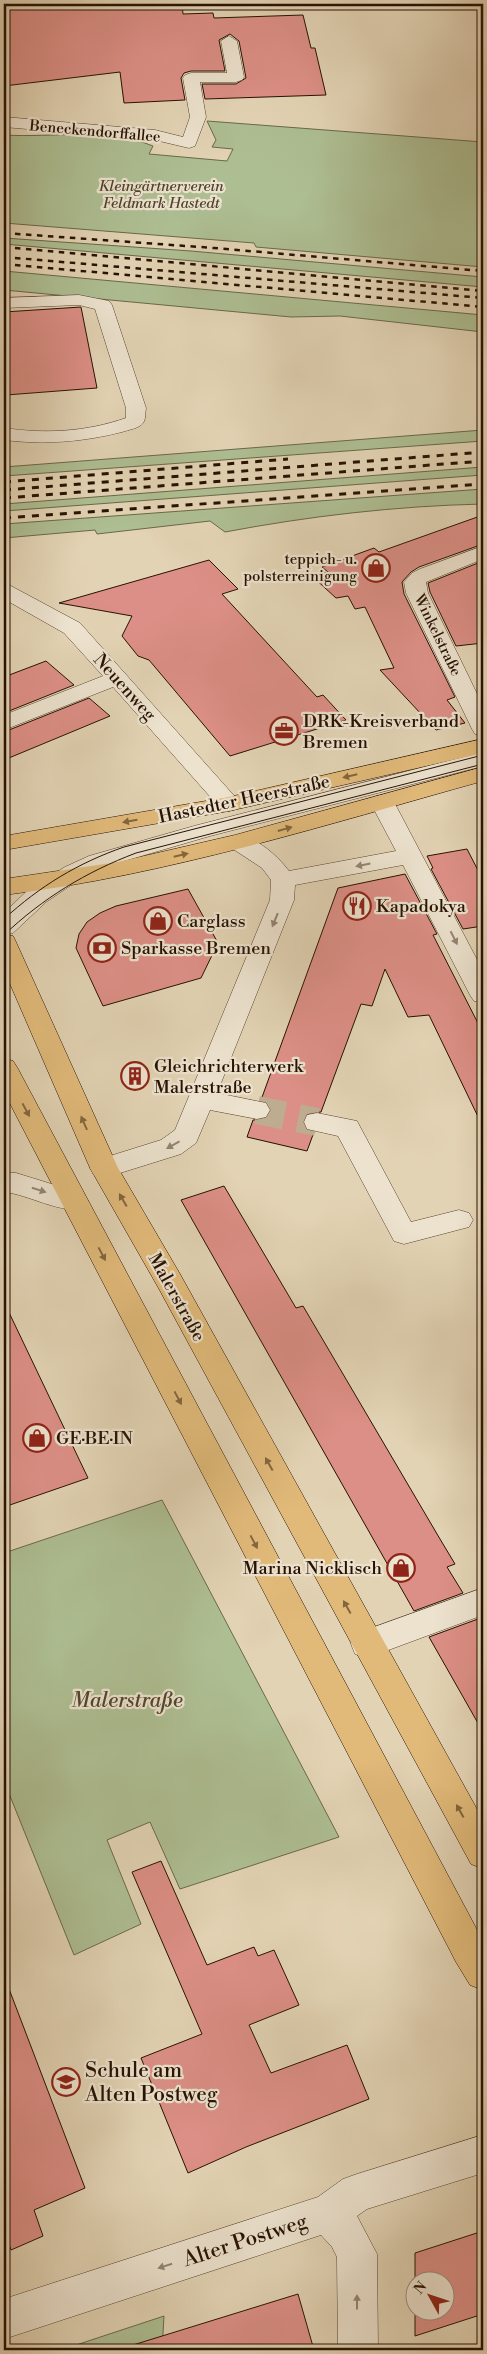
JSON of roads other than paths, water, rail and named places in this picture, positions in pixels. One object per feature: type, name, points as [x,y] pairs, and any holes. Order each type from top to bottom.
[{"type":"main road","name":"Hastedter Heerstraße","points":[[4,843],[229,804],[483,746]]},
{"type":"main road","name":"Hastedter Heerstraße","points":[[4,887],[118,870],[238,842],[483,774]]},
{"type":"main road","name":"Malerstraße","points":[[4,942],[104,1168],[170,1282],[483,1853]]},
{"type":"main road","points":[[4,1067],[464,1941],[483,1973]]},
{"type":"street","name":"Beneckendorffallee","points":[[4,122],[155,135],[189,142],[198,117],[191,78],[236,77],[229,41]]},
{"type":"street","points":[[4,303],[79,300],[103,305],[136,408],[135,421],[116,429],[65,436],[24,437],[4,434]]},
{"type":"street","name":"Winkelstraße","points":[[483,552],[427,573],[419,577],[415,582],[417,592],[483,729]]},
{"type":"street","name":"Neuenweg","points":[[4,590],[72,628],[229,804]]},
{"type":"street","points":[[4,723],[117,678]]},
{"type":"street","points":[[4,927],[37,896],[65,878],[98,861],[124,852],[483,759]]},
{"type":"street","points":[[382,802],[483,995]]},
{"type":"street","points":[[104,1168],[170,1147],[186,1136],[282,900],[284,880],[271,863],[238,842]]},
{"type":"street","points":[[284,880],[411,856]]},
{"type":"street","points":[[201,1099],[257,1110]]},
{"type":"street","points":[[318,1122],[347,1128],[404,1234],[459,1220]]},
{"type":"street","points":[[4,1182],[16,1182],[74,1201]]},
{"type":"street","points":[[367,1644],[483,1601]]},
{"type":"street","name":"Alter Postweg","points":[[4,2319],[328,2213],[358,2193],[483,2154]]},
{"type":"street","points":[[328,2213],[346,2232],[357,2254],[358,2350]]},
{"type":"tunnel","points":[[257,1110],[317,1122]]},
{"type":"tram line","points":[[4,919],[31,896],[60,877],[91,860],[124,847],[483,755]]},
{"type":"tram line","points":[[4,935],[34,909],[66,887],[118,860],[136,853],[483,764]]},
{"type":"railway","points":[[4,233],[214,248],[483,271]]},
{"type":"railway","points":[[4,247],[483,291]]},
{"type":"railway","points":[[4,257],[483,298]]},
{"type":"railway","points":[[4,264],[483,307]]},
{"type":"railway","points":[[4,490],[483,452]]},
{"type":"railway","points":[[4,482],[288,459]]},
{"type":"railway","points":[[4,498],[483,461]]},
{"type":"railway","points":[[4,518],[483,484]]},
{"type":"place","name":"teppich- u. polsterreinigung","points":[[376,568]]},
{"type":"place","name":"DRK-Kreisverband Bremen","points":[[284,731]]},
{"type":"place","name":"Kapadokya","points":[[357,906]]},
{"type":"place","name":"Carglass","points":[[158,921]]},
{"type":"place","name":"Sparkasse Bremen","points":[[102,948]]},
{"type":"place","name":"Gleichrichterwerk Malerstraße","points":[[135,1076]]},
{"type":"place","name":"GE·BE·IN","points":[[37,1438]]},
{"type":"place","name":"Marina Nicklisch","points":[[401,1568]]},
{"type":"place","name":"Schule am Alten Postweg","points":[[66,2082]]},
{"type":"park label","name":"Kleingärtnerverein Feldmark Hastedt","points":[[161,194]]}]
